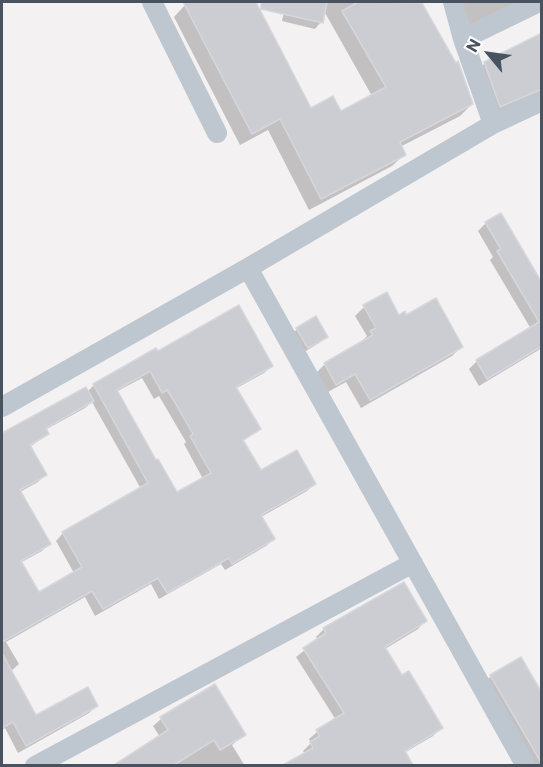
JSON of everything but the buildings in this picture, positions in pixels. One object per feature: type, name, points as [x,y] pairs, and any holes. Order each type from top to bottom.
[{"type":"street","points":[[154,2],[217,133]]},
{"type":"street","points":[[453,2],[492,124]]},
{"type":"street","points":[[463,39],[539,2]]},
{"type":"street","points":[[2,407],[248,268],[492,124],[542,101]]},
{"type":"street","points":[[248,268],[526,765]]},
{"type":"street","points":[[35,765],[413,563]]}]
